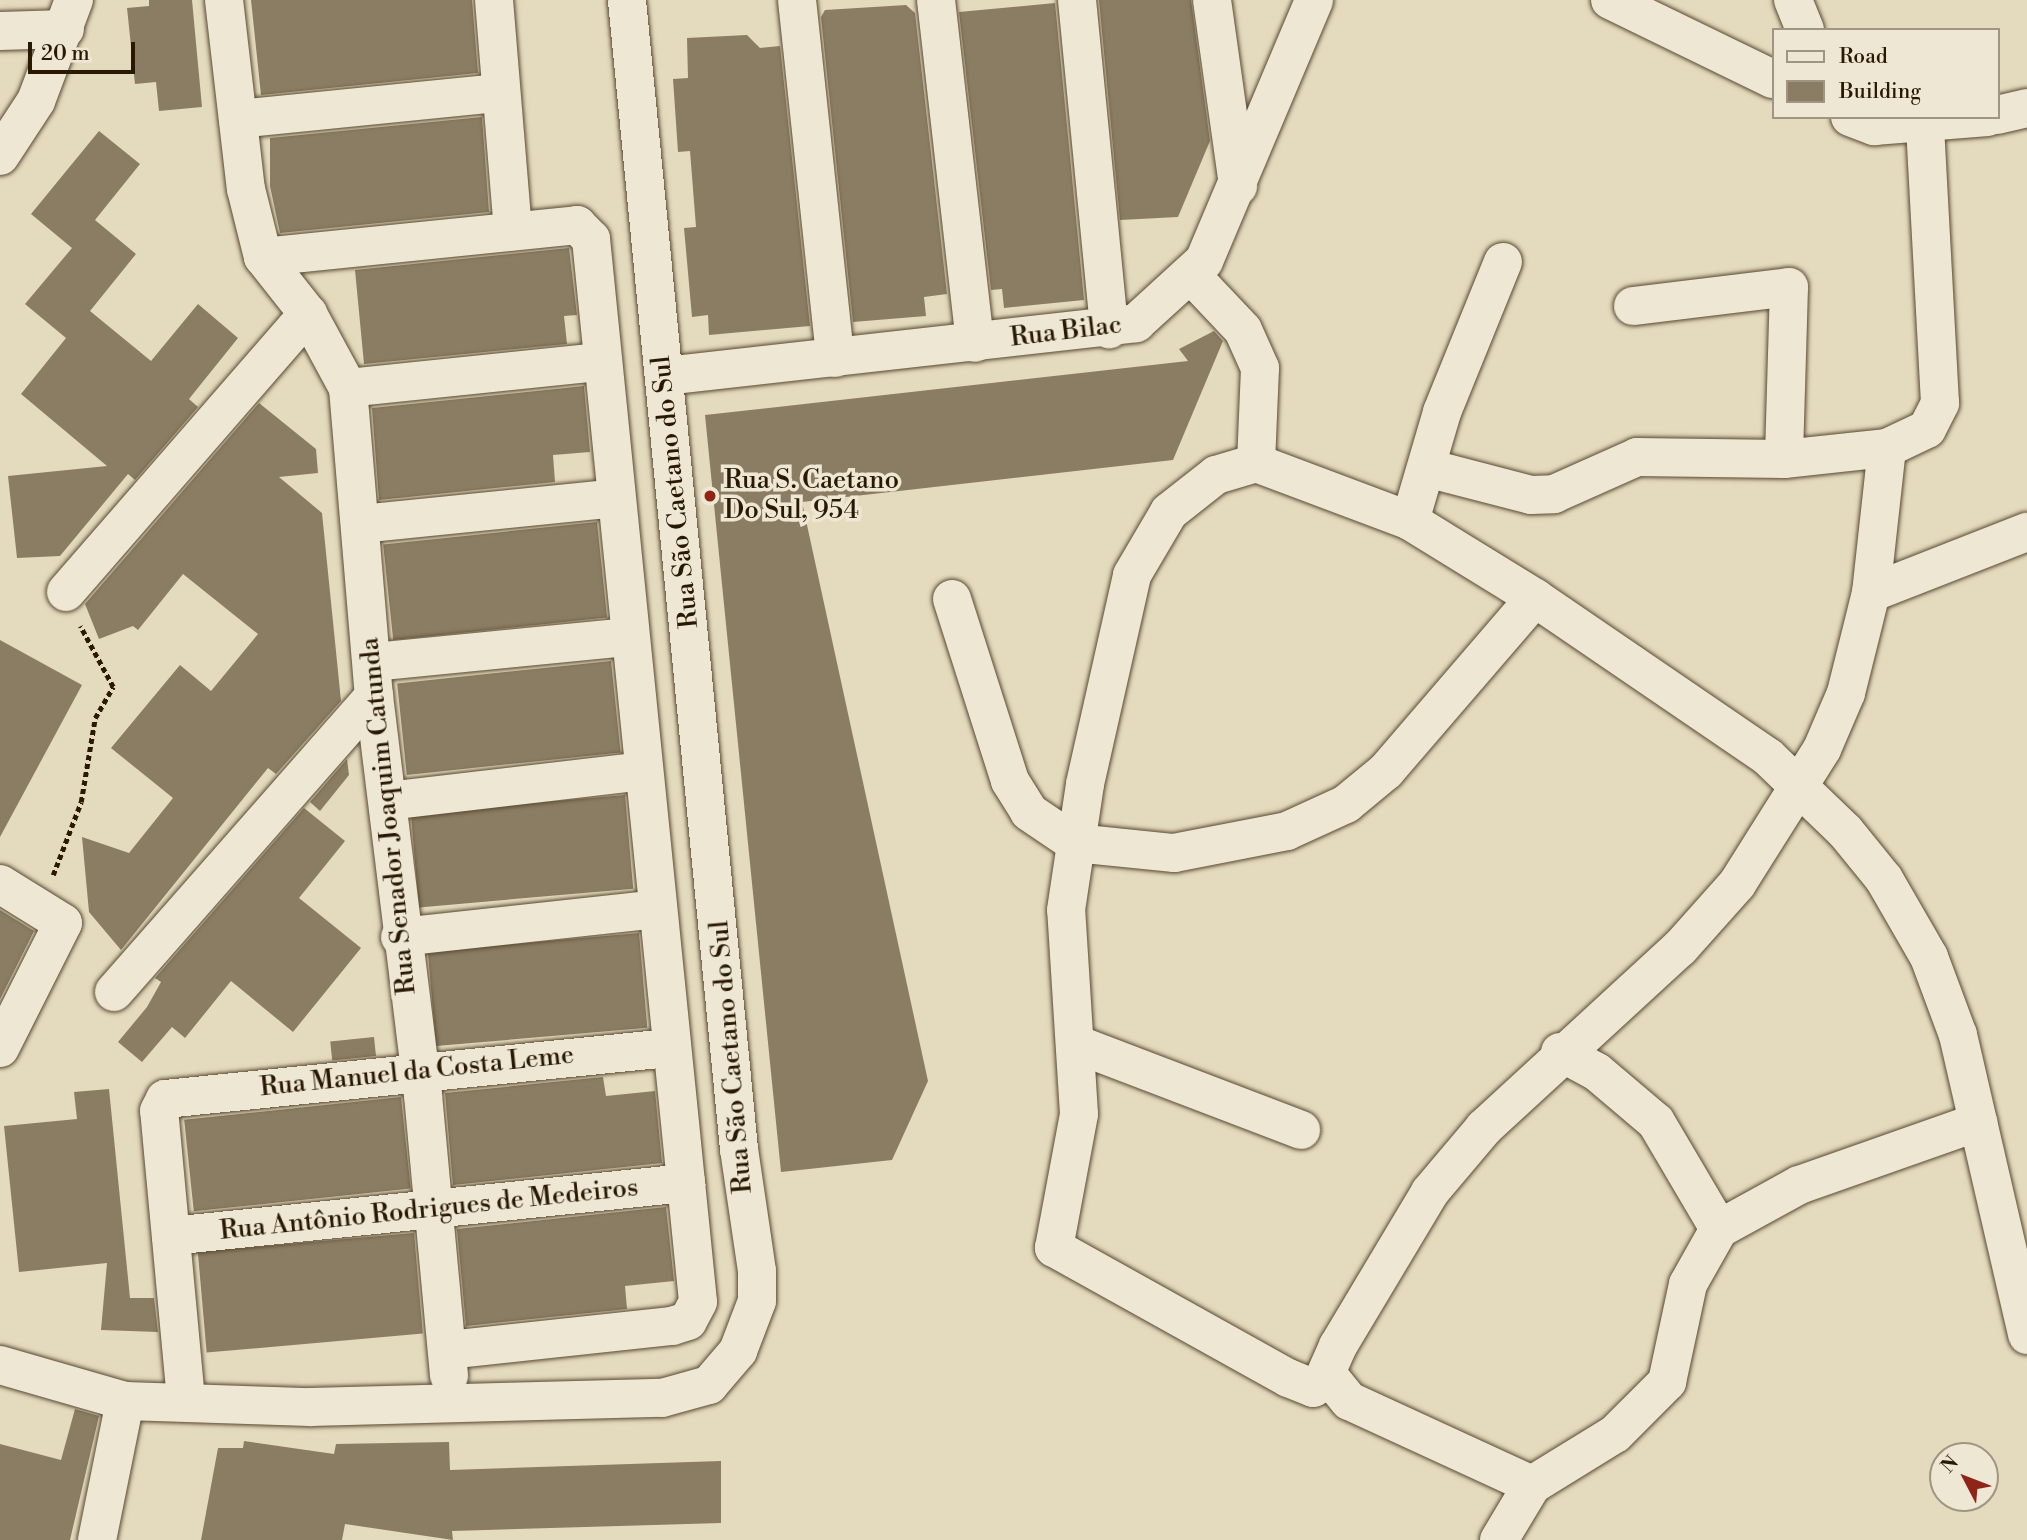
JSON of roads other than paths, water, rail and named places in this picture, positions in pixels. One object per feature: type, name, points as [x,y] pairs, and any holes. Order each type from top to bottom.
[{"type":"street","points":[[224,0],[246,189],[263,257],[577,225],[591,239],[669,1048],[698,1302],[688,1321],[449,1350]]},
{"type":"street","points":[[494,0],[498,93],[513,231]]},
{"type":"street","name":"Rua São Caetano do Sul","points":[[0,1365],[125,1401],[186,1400],[310,1407],[450,1399],[689,1393],[732,1361],[757,1301],[627,0]]},
{"type":"street","points":[[797,0],[835,358]]},
{"type":"street","points":[[936,0],[975,343]]},
{"type":"street","points":[[1077,0],[1109,329]]},
{"type":"street","points":[[1212,0],[1238,186]]},
{"type":"street","name":"Rua Bilac","points":[[665,376],[1109,329],[1136,323],[1192,276],[1238,186],[1314,0]]},
{"type":"street","points":[[1610,0],[1772,79]]},
{"type":"street","points":[[1793,0],[1804,28]]},
{"type":"street","points":[[0,31],[70,15]]},
{"type":"street","points":[[0,156],[36,101],[70,15]]},
{"type":"street","points":[[238,119],[498,93]]},
{"type":"street","points":[[1999,115],[2027,108]]},
{"type":"street","points":[[1855,119],[1874,126],[1967,119]]},
{"type":"street","points":[[1427,468],[1531,495],[1554,494],[1637,457],[1784,459],[1887,448],[1927,429],[1940,403],[1925,123]]},
{"type":"street","name":"Rua Senador Joaquim Catunda","points":[[263,257],[308,314],[348,388],[373,679],[388,801],[400,937],[419,1072],[449,1350],[450,1399]]},
{"type":"street","points":[[1410,521],[1503,261]]},
{"type":"street","points":[[1192,276],[1243,330],[1260,368],[1256,463]]},
{"type":"street","points":[[1633,306],[1789,287],[1784,459]]},
{"type":"street","points":[[66,592],[308,314]]},
{"type":"street","points":[[348,388],[601,362]]},
{"type":"street","points":[[1532,1485],[1349,1401],[1327,1380],[1327,1367],[1370,1285],[1430,1192],[1560,1052],[1710,917],[1801,785],[1846,693],[1871,593],[1887,448]]},
{"type":"street","points":[[1327,1380],[1313,1388],[1288,1378],[1054,1248],[1080,1114],[1066,910],[1075,843],[1132,575],[1150,537],[1216,475],[1256,463],[1410,521],[1535,598],[1709,714],[1801,785],[1884,879],[1929,957],[1958,1035],[2027,1335]]},
{"type":"street","points":[[361,524],[615,498]]},
{"type":"street","points":[[1871,593],[2019,537]]},
{"type":"street","points":[[951,599],[1010,781],[1029,812],[1075,843],[1174,853],[1287,831],[1346,804],[1385,771],[1535,598]]},
{"type":"street","points":[[114,992],[373,679],[628,637]]},
{"type":"street","points":[[388,801],[643,771]]},
{"type":"street","points":[[0,884],[61,918],[62,928],[1,1044]]},
{"type":"street","points":[[400,937],[656,909]]},
{"type":"street","points":[[1076,1044],[1301,1130]]},
{"type":"street","name":"Rua Manuel da Costa Leme","points":[[171,1236],[159,1111],[165,1099],[669,1048]]},
{"type":"street","points":[[1560,1052],[1597,1072],[1656,1122],[1719,1229]]},
{"type":"street","points":[[1499,1540],[1532,1485],[1615,1434],[1667,1382],[1688,1284],[1719,1229],[1799,1185],[1978,1122]]},
{"type":"street","name":"Rua Antônio Rodrigues de Medeiros","points":[[171,1236],[686,1183]]},
{"type":"street","points":[[171,1236],[186,1400]]},
{"type":"street","points":[[97,1540],[125,1401]]},
{"type":"place","name":"Rua S. Caetano Do Sul, 954","points":[[710,496]]}]
